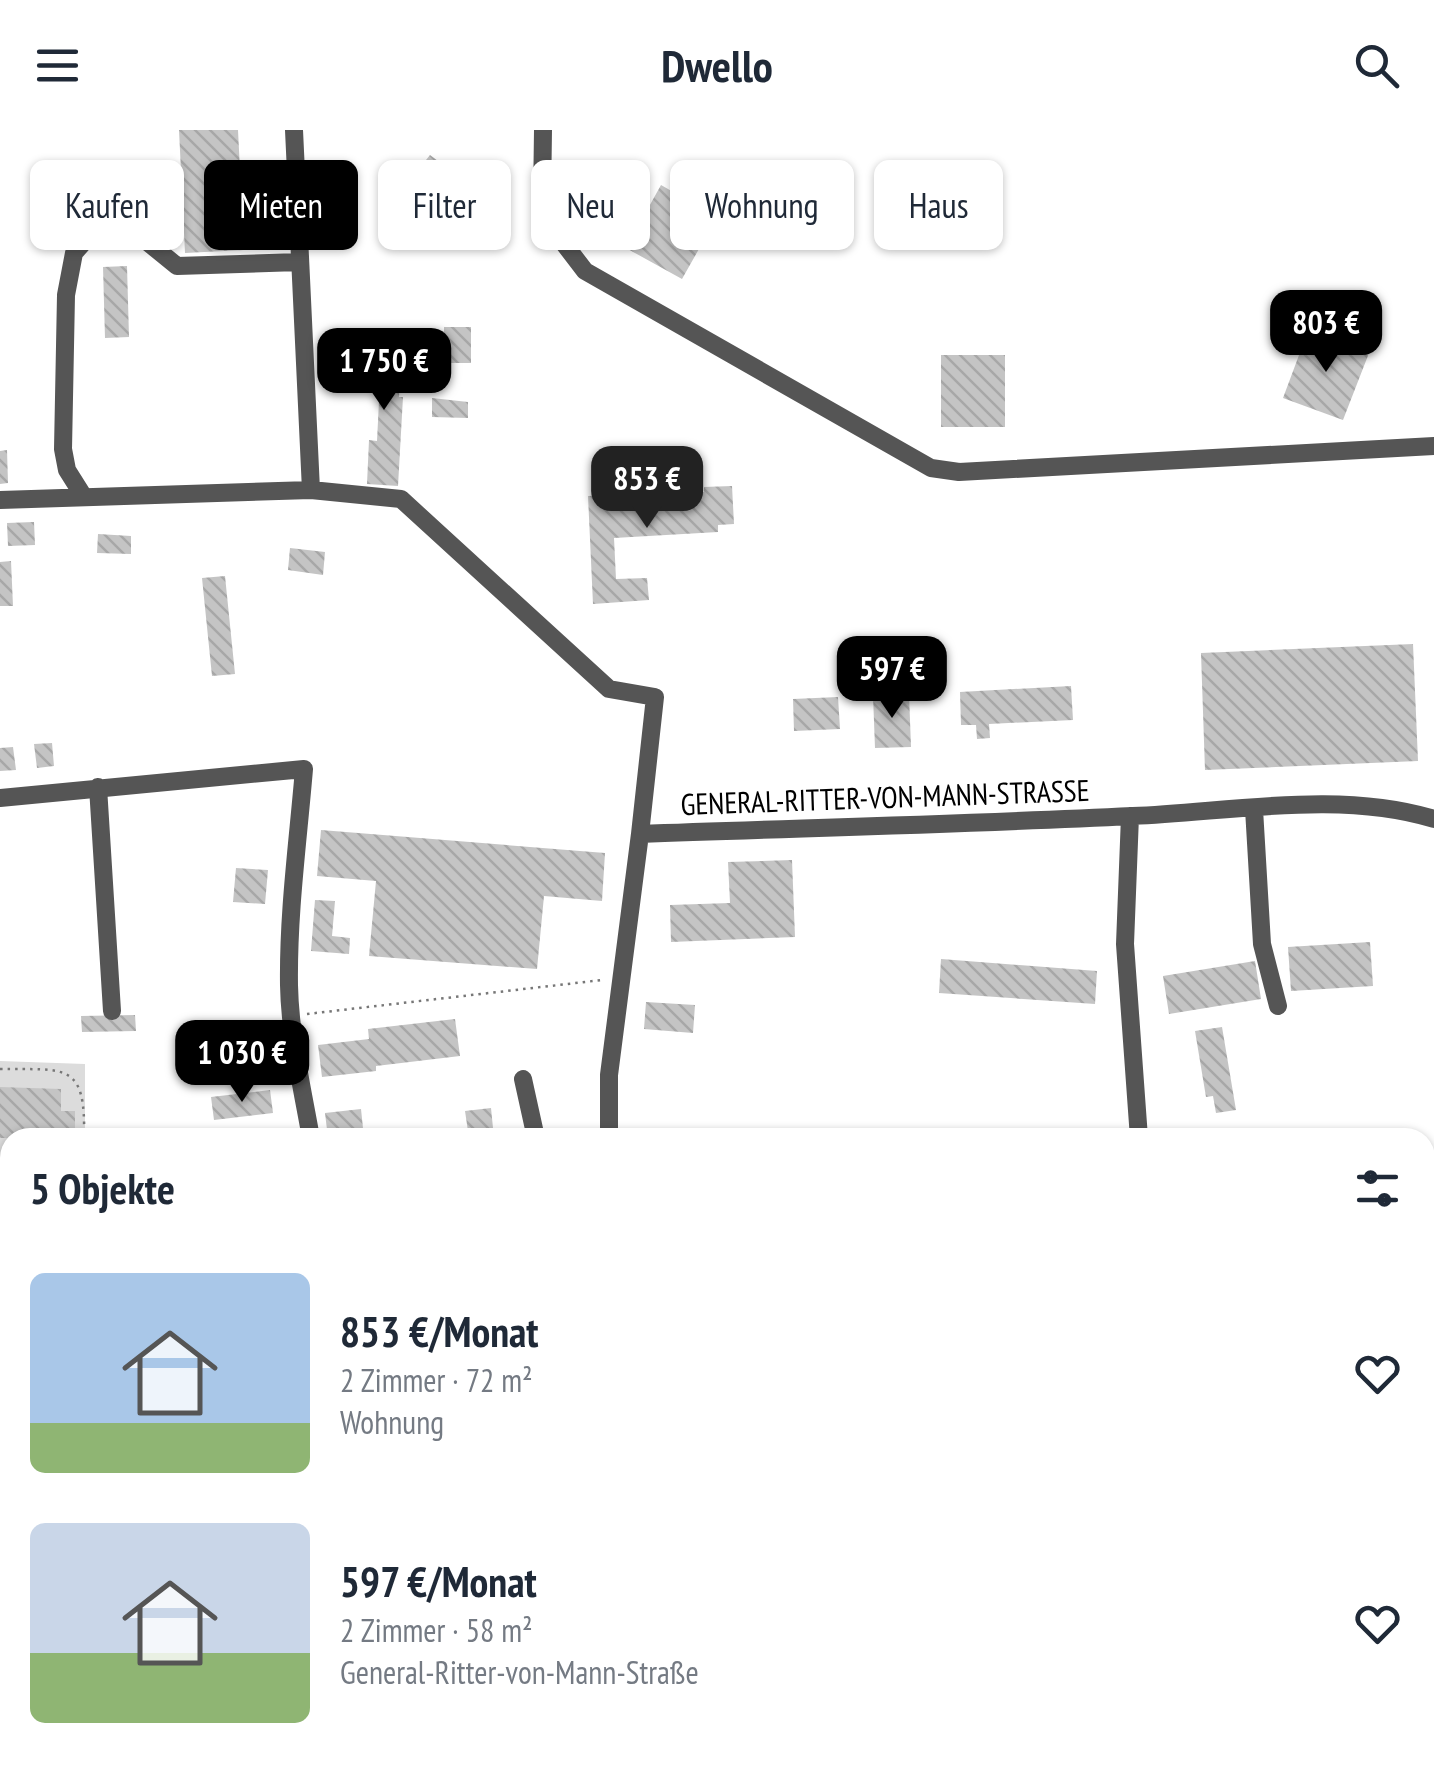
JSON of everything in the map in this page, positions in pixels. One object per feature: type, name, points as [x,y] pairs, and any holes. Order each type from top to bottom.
[{"type":"street","points":[[294,130],[310,490]]},
{"type":"street","points":[[543,130],[542,202],[549,224],[585,272],[931,468],[959,472],[1434,446]]},
{"type":"street","points":[[84,498],[67,470],[63,449],[66,295],[74,253],[98,226],[129,227],[177,266],[299,262]]},
{"type":"street","points":[[0,500],[310,490],[401,498],[609,689],[655,697],[640,834]]},
{"type":"street","points":[[0,798],[304,769],[290,932],[291,1016],[309,1128]]},
{"type":"street","points":[[98,787],[112,1012]]},
{"type":"street","name":"GENERAL-RITTER-VON-MANN-STRASSE","points":[[609,1128],[609,1075],[640,834],[1348,804],[1400,809],[1434,820]]},
{"type":"street","points":[[1254,809],[1262,944],[1278,1006]]},
{"type":"street","points":[[1130,816],[1126,963],[1138,1128]]},
{"type":"street","points":[[523,1079],[534,1128]]},
{"type":"path","points":[[291,1016],[624,977]]},
{"type":"path","points":[[0,1069],[66,1073],[78,1082],[84,1094],[84,1128]]},
{"type":"shaded area","points":[[0,1061],[85,1064],[85,1128],[0,1128]]},
{"type":"building","points":[[179,130],[238,130],[240,160],[204,160],[204,250],[244,250],[185,253],[184,160],[180,160]]},
{"type":"building","points":[[661,185],[670,190],[670,250],[698,250],[682,279],[630,250],[650,250],[650,205]]},
{"type":"building","points":[[127,266],[129,337],[105,338],[103,267]]},
{"type":"building","points":[[444,327],[471,327],[471,363],[444,363]]},
{"type":"building","points":[[1308,331],[1369,353],[1343,420],[1283,398]]},
{"type":"building","points":[[360,347],[401,349],[399,397],[403,397],[398,486],[367,484],[369,440],[377,441],[380,381],[358,380]]},
{"type":"building","points":[[941,355],[1005,355],[1005,427],[941,427]]},
{"type":"building","points":[[432,398],[468,402],[468,418],[432,417]]},
{"type":"building","points":[[7,450],[8,483],[0,484],[0,451]]},
{"type":"building","points":[[732,486],[734,524],[718,525],[718,532],[614,538],[616,579],[647,578],[649,600],[593,604],[588,496],[704,492],[704,487]]},
{"type":"building","points":[[34,522],[35,545],[8,546],[7,523]]},
{"type":"building","points":[[98,534],[131,536],[131,554],[97,553]]},
{"type":"building","points":[[290,548],[325,552],[323,575],[288,570]]},
{"type":"building","points":[[11,561],[13,606],[0,606],[0,562]]},
{"type":"building","points":[[225,576],[235,674],[212,676],[202,578]]},
{"type":"building","points":[[1413,644],[1418,761],[1205,770],[1201,653]]},
{"type":"building","points":[[1071,686],[1073,720],[989,724],[990,738],[977,739],[976,725],[961,725],[960,692]]},
{"type":"building","points":[[909,694],[911,747],[875,748],[873,695]]},
{"type":"building","points":[[838,697],[840,729],[794,731],[793,699]]},
{"type":"building","points":[[52,743],[54,766],[37,768],[34,744]]},
{"type":"building","points":[[13,747],[16,770],[0,771],[0,748]]},
{"type":"building","points":[[321,830],[605,853],[602,901],[544,896],[537,969],[369,956],[376,881],[317,876]]},
{"type":"building","points":[[792,860],[795,937],[671,942],[670,905],[730,903],[728,862]]},
{"type":"building","points":[[236,868],[268,870],[265,904],[233,902]]},
{"type":"building","points":[[315,900],[335,901],[332,936],[350,938],[349,954],[311,951]]},
{"type":"building","points":[[1370,942],[1373,986],[1291,991],[1288,947]]},
{"type":"building","points":[[941,959],[1097,971],[1095,1004],[939,993]]},
{"type":"building","points":[[1255,961],[1261,999],[1169,1014],[1163,976]]},
{"type":"building","points":[[646,1002],[695,1005],[693,1033],[644,1029]]},
{"type":"building","points":[[135,1015],[136,1031],[82,1032],[81,1016]]},
{"type":"building","points":[[455,1019],[460,1056],[322,1077],[318,1045],[369,1039],[368,1029]]},
{"type":"building","points":[[1222,1027],[1236,1110],[1216,1113],[1213,1096],[1206,1097],[1195,1031]]},
{"type":"building","points":[[0,1087],[61,1089],[61,1111],[75,1111],[75,1128],[0,1128]]},
{"type":"building","points":[[270,1090],[273,1113],[214,1120],[211,1097]]},
{"type":"building","points":[[491,1108],[493,1128],[468,1128],[465,1111]]},
{"type":"building","points":[[361,1109],[363,1128],[327,1128],[325,1113]]}]
